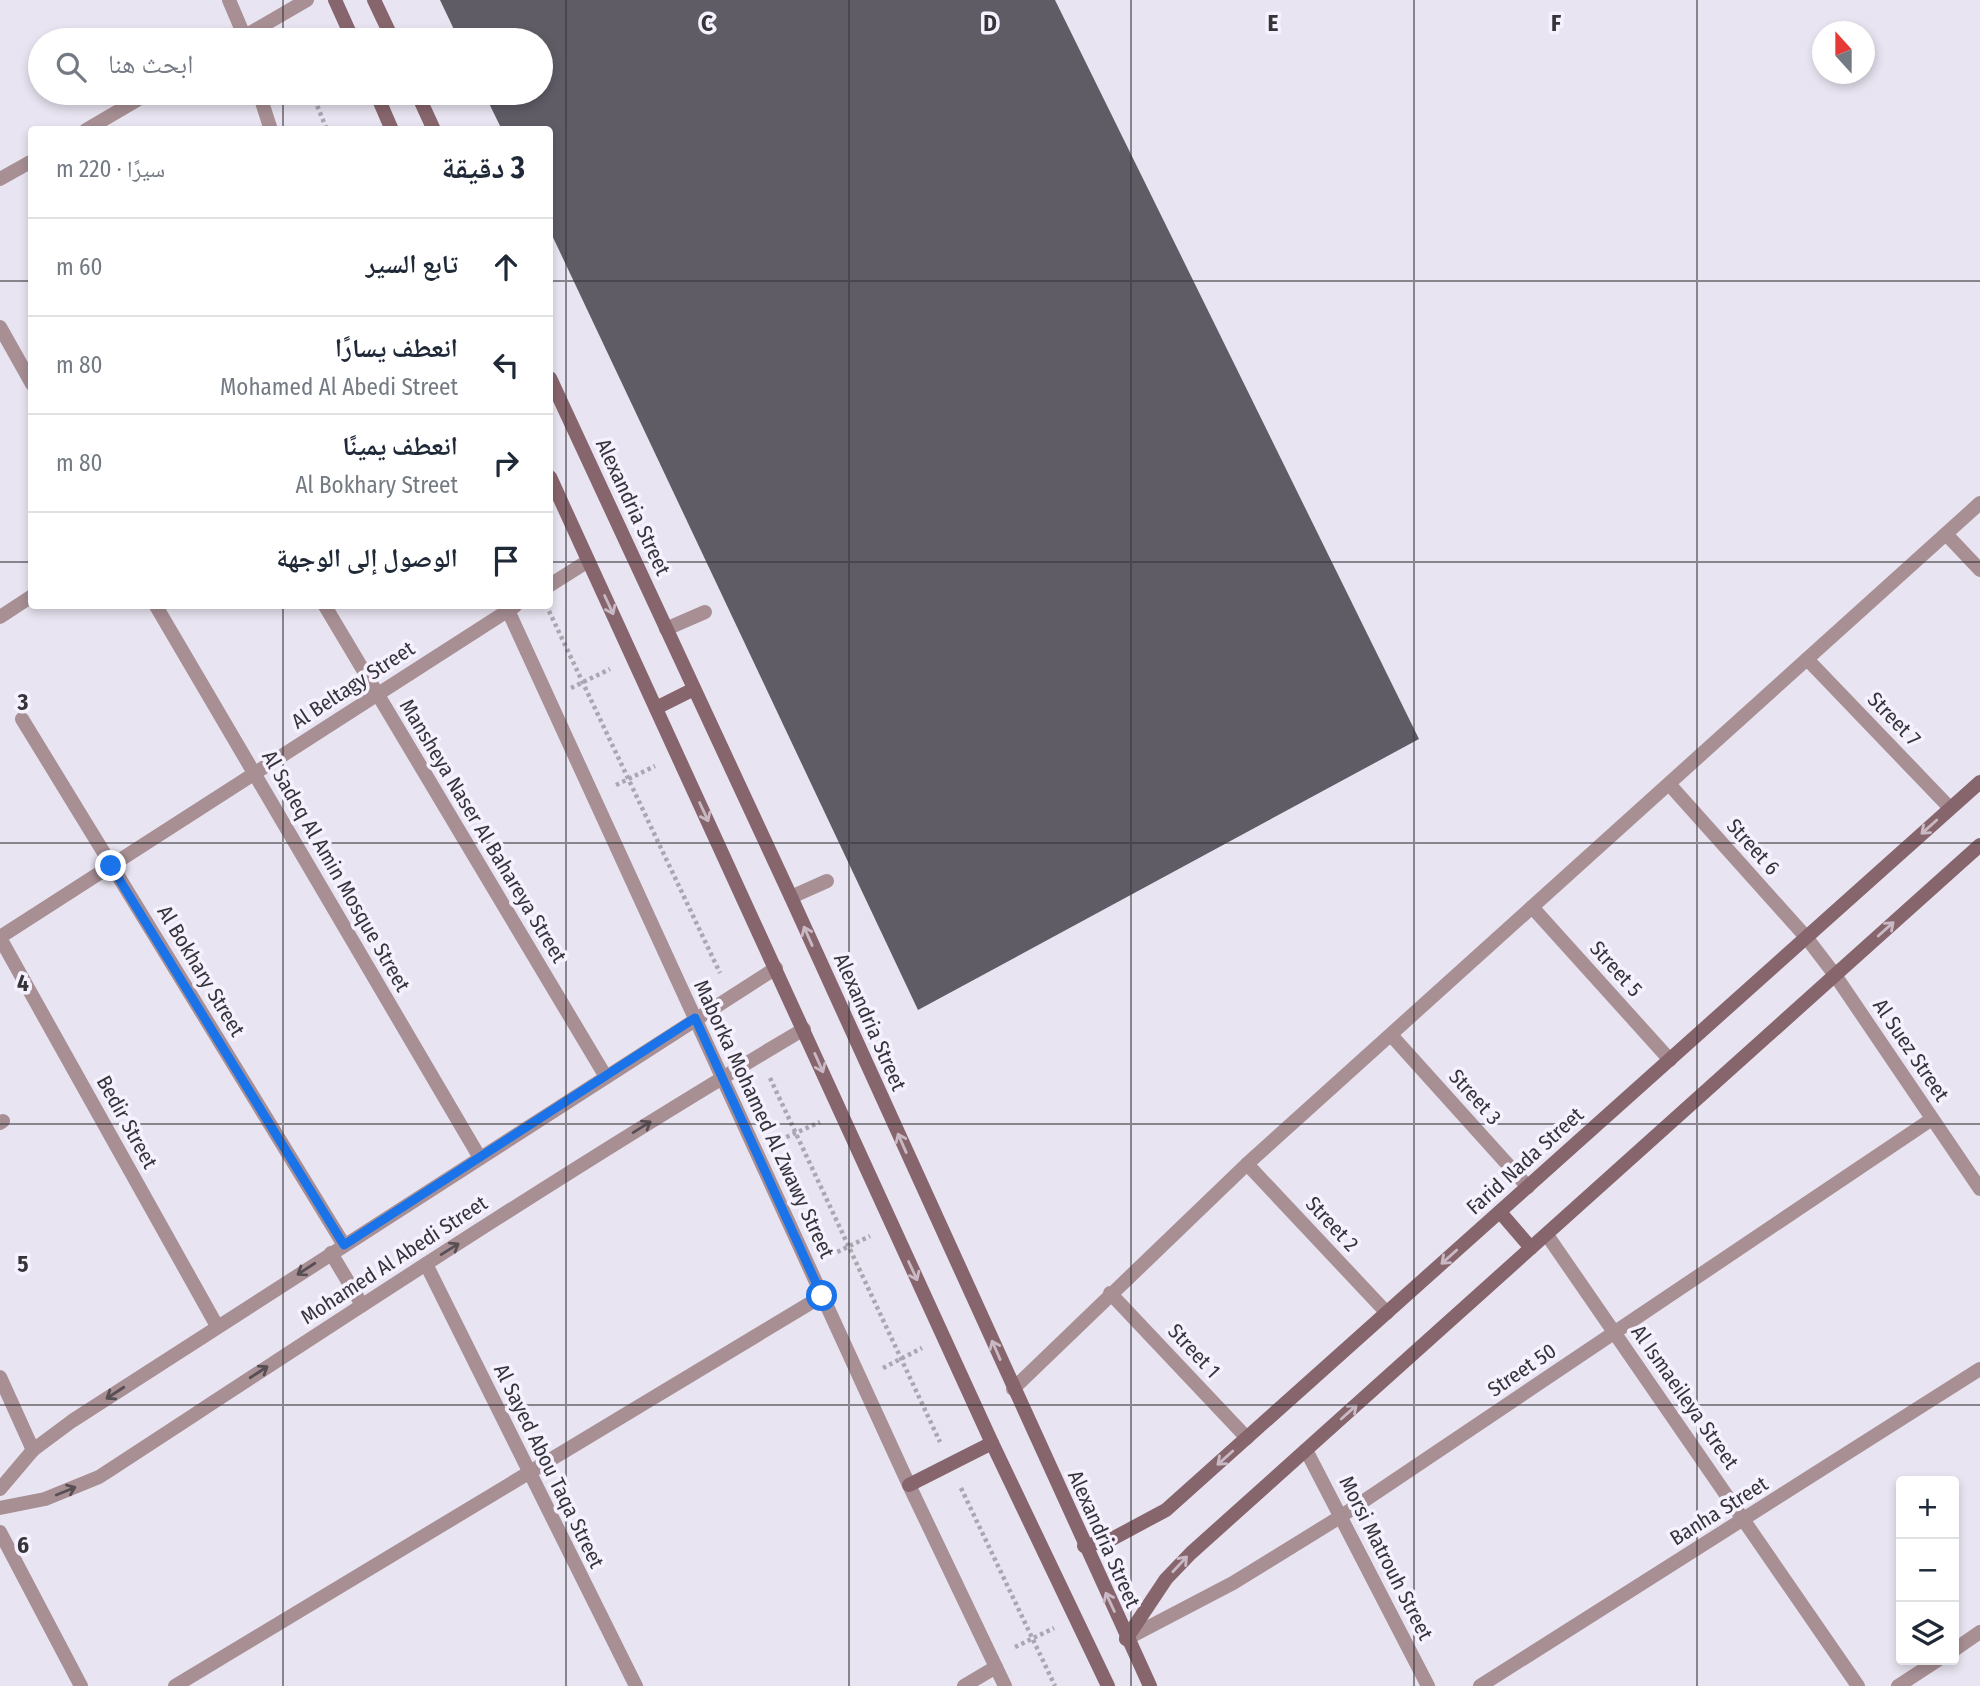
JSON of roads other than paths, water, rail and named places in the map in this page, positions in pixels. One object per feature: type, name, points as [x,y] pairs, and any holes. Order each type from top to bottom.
[{"type":"street","points":[[229,0],[239,28]]},
{"type":"street","points":[[261,28],[307,0]]},
{"type":"street","points":[[335,0],[348,28]]},
{"type":"street","points":[[374,0],[387,28]]},
{"type":"street","points":[[93,126],[129,105]]},
{"type":"street","points":[[263,105],[270,126]]},
{"type":"street","points":[[381,105],[390,126]]},
{"type":"street","points":[[423,105],[432,126]]},
{"type":"street","points":[[0,179],[28,163]]},
{"type":"street","points":[[0,327],[28,377]]},
{"type":"street","name":"Alexandria Street","points":[[553,384],[791,897],[1126,1639],[1150,1686]]},
{"type":"street","points":[[553,484],[992,1443],[1108,1686]]},
{"type":"street","points":[[1013,1389],[1247,1164],[1980,503]]},
{"type":"street","points":[[1946,534],[1980,570]]},
{"type":"street","points":[[553,583],[588,561]]},
{"type":"street","points":[[0,617],[28,599]]},
{"type":"street","name":"Al Sadeq Al Amin Mosque Street","points":[[158,609],[480,1158]]},
{"type":"street","name":"Mansheya Naser Al Bahareya Street","points":[[327,609],[606,1077]]},
{"type":"street","name":"Al Beltagy Street","points":[[0,938],[508,609]]},
{"type":"street","name":"Maborka Mohamed Al Zwawy Street","points":[[512,609],[549,698],[808,1266],[1005,1686]]},
{"type":"street","points":[[666,629],[705,612]]},
{"type":"street","name":"Street 7","points":[[1807,659],[1950,808]]},
{"type":"street","points":[[656,708],[694,689]]},
{"type":"street","name":"Al Bokhary Street","points":[[22,719],[344,1245]]},
{"type":"street","name":"Farid Nada Street","points":[[1084,1546],[1110,1540],[1166,1510],[1980,782]]},
{"type":"street","name":"Street 6","points":[[1669,784],[1806,937]]},
{"type":"street","points":[[1126,1639],[1166,1579],[1191,1553],[1980,845]]},
{"type":"street","points":[[791,897],[827,881]]},
{"type":"street","name":"Street 5","points":[[1532,907],[1670,1059]]},
{"type":"street","name":"Al Suez Street","points":[[1806,937],[1835,975],[1980,1189]]},
{"type":"street","name":"Bedir Street","points":[[0,938],[217,1326]]},
{"type":"street","name":"Mohamed Al Abedi Street","points":[[0,1489],[33,1450],[217,1326],[776,968]]},
{"type":"street","name":"Mohamed Al Abedi Street","points":[[0,1508],[45,1499],[99,1476],[426,1264],[722,1077],[804,1029]]},
{"type":"street","name":"Street 3","points":[[1391,1035],[1528,1187]]},
{"type":"street","name":"Street 50","points":[[1126,1639],[1233,1583],[1340,1517],[1932,1118]]},
{"type":"street","name":"Street 2","points":[[1247,1164],[1387,1313]]},
{"type":"street","points":[[1500,1212],[1531,1248]]},
{"type":"street","name":"Al Ismaeileya Street","points":[[1548,1235],[1858,1686]]},
{"type":"street","points":[[331,1253],[362,1305]]},
{"type":"street","name":"Al Sayed Abou Taqa Street","points":[[426,1264],[636,1686]]},
{"type":"street","name":"Street 1","points":[[1110,1293],[1247,1438]]},
{"type":"street","points":[[175,1686],[822,1296]]},
{"type":"street","name":"Banha Street","points":[[1480,1686],[1980,1368]]},
{"type":"street","points":[[0,1377],[33,1450]]},
{"type":"street","points":[[909,1485],[992,1443]]},
{"type":"street","name":"Morsi Matrouh Street","points":[[1306,1450],[1428,1686]]},
{"type":"street","points":[[0,1532],[81,1686]]},
{"type":"street","points":[[1959,1647],[1980,1632]]},
{"type":"street","points":[[964,1686],[994,1662]]},
{"type":"street","points":[[1898,1686],[1930,1665]]}]
